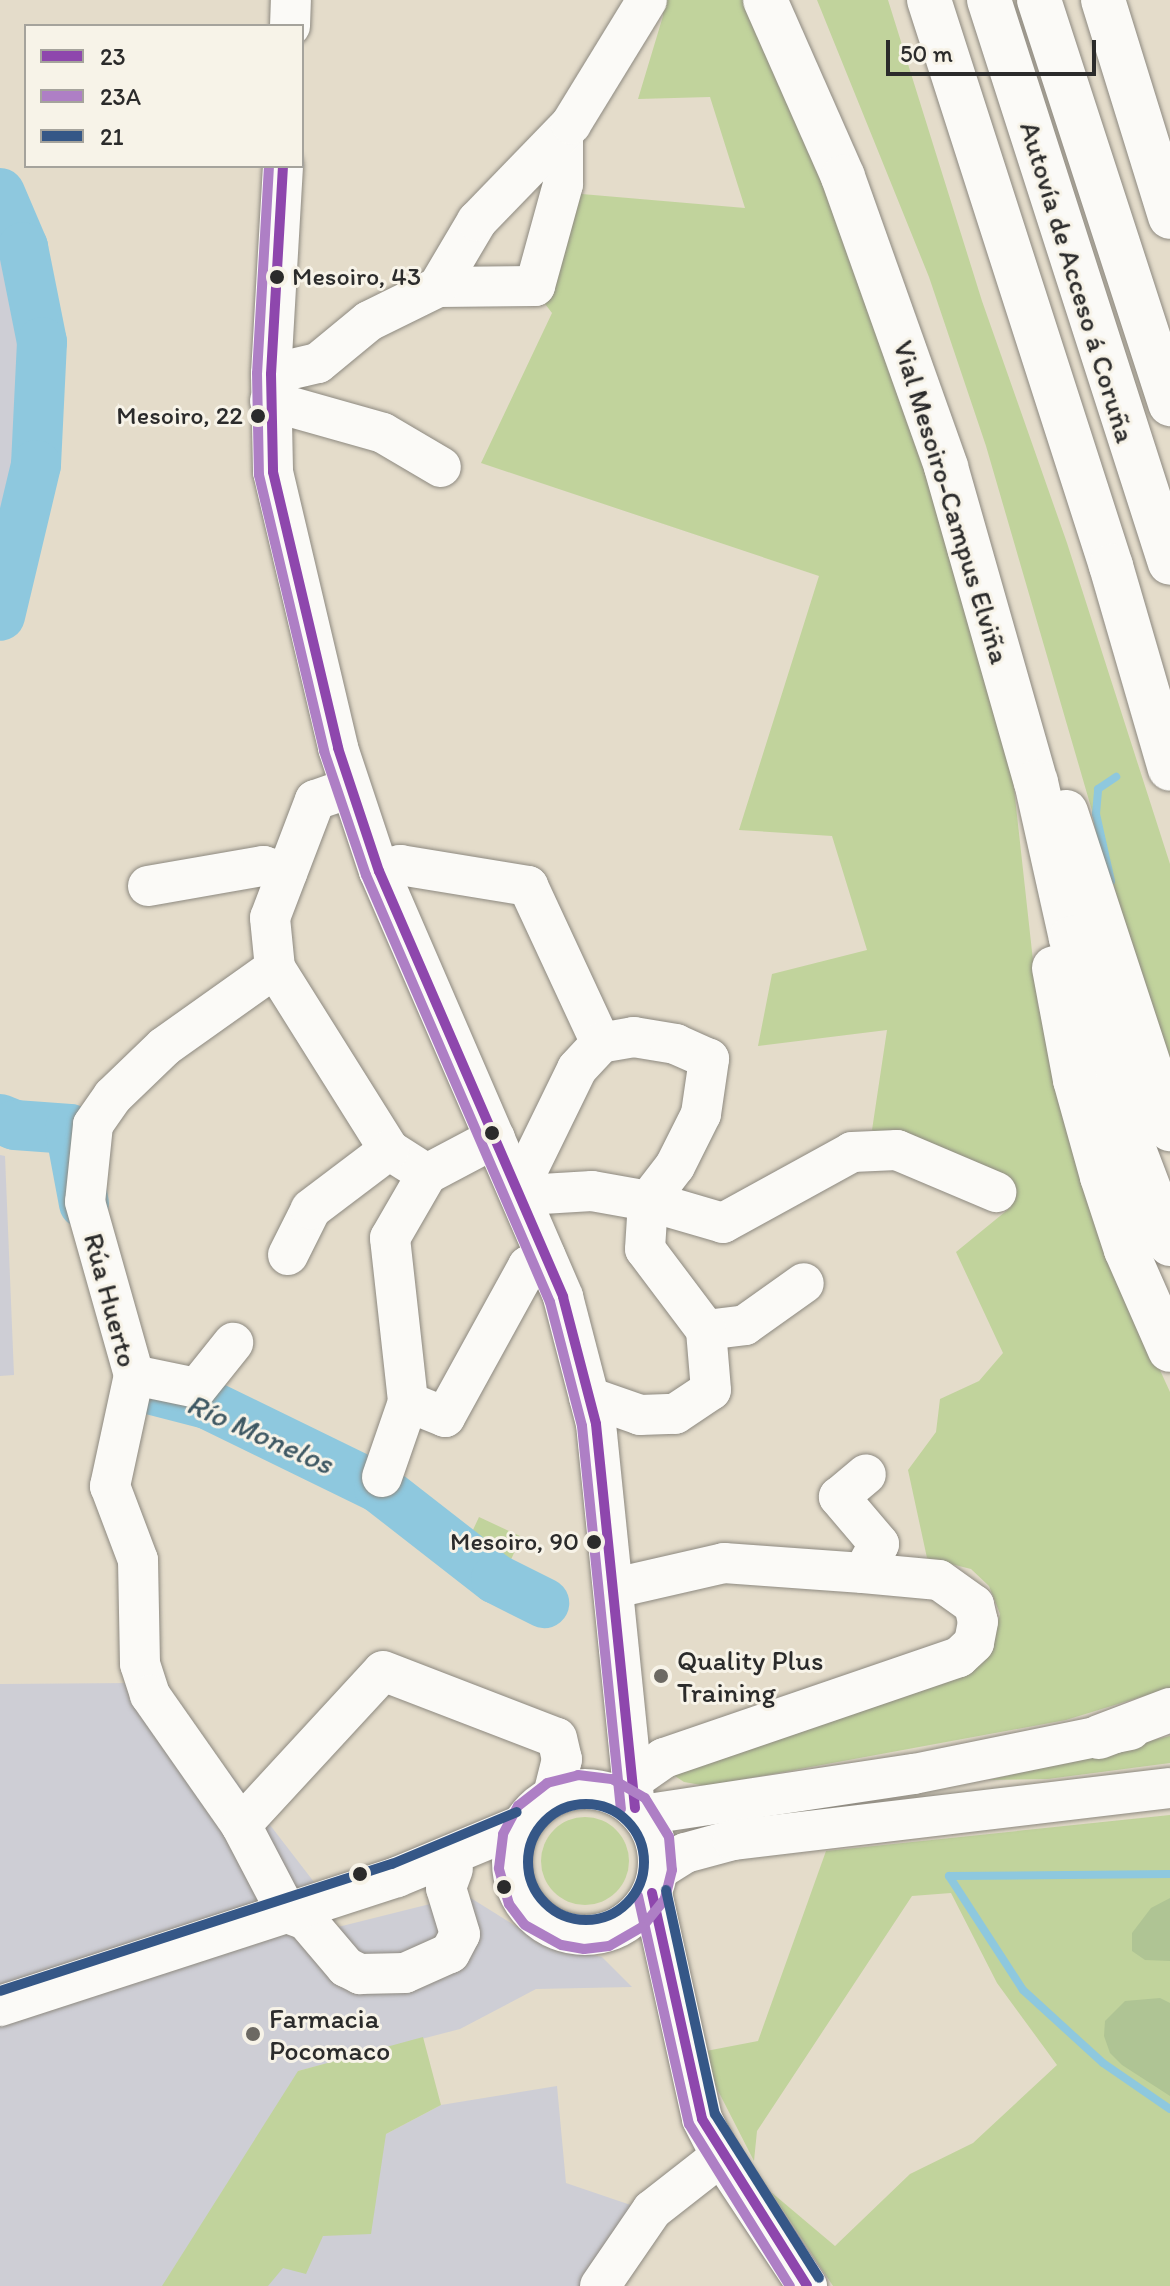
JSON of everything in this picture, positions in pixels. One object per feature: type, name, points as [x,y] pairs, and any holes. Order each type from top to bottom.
[{"type":"main road","name":"Vial Mesoiro-Campus Elviña","points":[[765,0],[843,177],[936,438],[1044,773]]},
{"type":"main road","name":"Vial Mesoiro-Campus Elviña","points":[[799,0],[873,175],[944,371],[1028,643],[1055,874],[1132,1144],[1170,1244]]},
{"type":"main road","points":[[929,0],[1111,566],[1170,769]]},
{"type":"main road","name":"Autovía de Acceso á Coruña","points":[[989,0],[1170,563]]},
{"type":"main road","name":"Autovía de Acceso á Coruña","points":[[1039,0],[1170,404]]},
{"type":"main road","points":[[1103,0],[1170,217]]},
{"type":"main road","points":[[1111,566],[1170,679]]},
{"type":"main road","points":[[1044,773],[1170,1129]]},
{"type":"main road","points":[[1044,773],[1043,901],[1075,1080],[1126,1250],[1170,1350]]},
{"type":"main road","points":[[1099,1737],[1170,1710]]},
{"type":"street","points":[[290,24],[291,0]]},
{"type":"street","points":[[438,287],[477,221],[563,133],[647,0]]},
{"type":"street","points":[[270,388],[318,363],[369,321],[438,287],[535,286],[563,184],[563,133]]},
{"type":"street","points":[[283,168],[270,388],[273,472],[338,748],[333,794],[287,873],[270,918],[275,968],[389,1150],[427,1174]]},
{"type":"street","points":[[270,388],[383,433],[441,467]]},
{"type":"street","points":[[333,794],[379,871],[563,1297],[589,1397],[615,1588],[626,1725],[637,1801],[656,1841],[655,1881],[674,2010],[702,2119],[721,2156],[807,2286]]},
{"type":"street","points":[[379,871],[400,865],[528,886],[601,1043]]},
{"type":"street","points":[[148,886],[263,866],[287,873]]},
{"type":"street","name":"Rúa Huerto","points":[[275,968],[164,1047],[113,1096],[93,1125],[85,1202],[134,1375],[110,1486],[138,1560],[140,1664],[150,1695],[241,1825],[287,1913]]},
{"type":"street","points":[[518,1190],[577,1069],[601,1043],[634,1037],[676,1044],[709,1059],[701,1114],[675,1166],[648,1201],[645,1249],[706,1330],[711,1390],[675,1414],[640,1415],[589,1397]]},
{"type":"street","points":[[382,1477],[408,1402],[390,1238],[427,1174],[495,1138]]},
{"type":"street","points":[[288,1255],[311,1209],[389,1150]]},
{"type":"street","points":[[518,1190],[542,1194],[592,1191],[648,1201],[723,1223],[852,1152],[897,1150],[996,1192]]},
{"type":"street","points":[[408,1402],[445,1417],[528,1266],[545,1256]]},
{"type":"street","points":[[706,1330],[745,1325],[804,1283]]},
{"type":"street","points":[[134,1375],[197,1388],[233,1343]]},
{"type":"street","points":[[863,1573],[879,1544],[839,1497],[866,1474]]},
{"type":"street","points":[[615,1588],[724,1563],[939,1580],[958,1590],[974,1605],[974,1643],[959,1657],[664,1758],[637,1801]]},
{"type":"street","points":[[241,1825],[383,1671],[547,1730],[562,1747],[553,1796]]},
{"type":"street","points":[[0,2006],[397,1877],[522,1825],[553,1796],[593,1789],[637,1801],[914,1774],[1170,1720]]},
{"type":"street","points":[[593,1789],[617,1756],[626,1725]]},
{"type":"street","points":[[522,1825],[513,1852],[515,1881],[534,1914],[549,1925],[576,1934],[604,1933],[632,1918],[655,1881],[685,1853],[733,1840],[1170,1788]]},
{"type":"street","points":[[397,1877],[453,1869],[485,1871],[515,1881]]},
{"type":"street","points":[[287,1913],[306,1920],[346,1967],[360,1974],[405,1973],[458,1945],[460,1934],[446,1888],[453,1869]]},
{"type":"street","points":[[604,1933],[642,1965],[674,2010]]},
{"type":"street","points":[[600,2286],[652,2210],[721,2156]]},
{"type":"shaded area","points":[[0,234],[49,344],[0,526]]},
{"type":"shaded area","points":[[0,1155],[5,1156],[14,1375],[0,1376]]},
{"type":"shaded area","points":[[132,1683],[226,1768],[314,1882],[334,1928],[466,1895],[543,1943],[602,1957],[632,1987],[536,1989],[460,2029],[298,2071],[386,2134],[441,2105],[557,2086],[566,2183],[669,2218],[618,2286],[0,2286],[0,1684]]},
{"type":"green space","points":[[663,0],[749,0],[885,339],[1011,761],[1038,1006],[1132,1309],[1170,1392],[1170,1688],[1066,1720],[707,1786],[684,1782],[669,1772],[993,1644],[1000,1614],[989,1586],[971,1569],[927,1558],[908,1470],[936,1432],[940,1399],[979,1381],[1003,1353],[956,1252],[1011,1207],[999,1175],[872,1130],[887,1030],[758,1046],[772,974],[867,950],[832,836],[739,830],[819,576],[481,463],[552,313],[539,296],[570,193],[745,208],[710,97],[638,99],[663,16]]},
{"type":"green space","points":[[817,0],[888,0],[982,301],[1067,543],[1170,864],[1170,1079],[986,446],[929,277]]},
{"type":"green space","points":[[479,1517],[522,1537],[510,1562],[467,1542]]},
{"type":"green space","points":[[1170,1736],[1170,1763],[1048,1779],[989,1780]]},
{"type":"green space","points":[[1170,1815],[1170,2286],[833,2286],[771,2192],[835,2246],[910,2174],[973,2143],[1057,2065],[997,1983],[951,1893],[912,1896],[757,2131],[754,2161],[710,2075],[706,2051],[758,2041],[826,1851]]},
{"type":"green space","points":[[585,1817],[602,1820],[616,1830],[626,1844],[629,1861],[626,1878],[616,1892],[602,1902],[585,1905],[568,1902],[554,1892],[544,1878],[541,1861],[544,1844],[554,1830],[568,1820]]},
{"type":"green space","points":[[1170,1898],[1170,1961],[1145,1960],[1132,1951],[1132,1933],[1151,1908]]},
{"type":"green space","points":[[1160,1998],[1170,2003],[1170,2096],[1122,2065],[1110,2053],[1104,2036],[1105,2021],[1125,2001]]},
{"type":"green space","points":[[423,2037],[441,2105],[386,2134],[371,2234],[323,2236],[306,2274],[283,2268],[268,2286],[162,2286],[298,2071]]},
{"type":"waterway","name":"Río Monelos","points":[[0,193],[23,247],[42,342],[36,465],[0,616]]},
{"type":"waterway","points":[[1111,881],[1096,814],[1098,789],[1116,777]]},
{"type":"waterway","name":"Río Monelos","points":[[0,1119],[15,1125],[70,1129],[84,1204]]},
{"type":"waterway","name":"Río Monelos","points":[[141,1387],[207,1404],[379,1488],[496,1579],[544,1603]]},
{"type":"waterway","points":[[949,1876],[1170,1874]]},
{"type":"waterway","name":"Río Monelos","points":[[949,1876],[1023,1990],[1103,2063],[1170,2109]]},
{"type":"transit line","name":"23A","points":[[269,168],[257,373],[259,475],[324,751],[366,875],[550,1302],[582,1426],[621,1809]]},
{"type":"transit line","name":"23","points":[[283,168],[271,374],[273,472],[338,748],[379,871],[563,1297],[596,1424],[635,1808]]},
{"type":"transit line","name":"23A","points":[[524,1924],[509,1904],[499,1868],[503,1834],[518,1806],[547,1783],[578,1775],[612,1779],[645,1798],[669,1837],[672,1870],[665,1899],[642,1927],[609,1946],[584,1949],[561,1945],[525,1925]]},
{"type":"transit line","name":"21","points":[[586,1804],[608,1809],[627,1821],[639,1840],[644,1862],[639,1884],[627,1903],[608,1915],[586,1920],[564,1915],[545,1903],[533,1884],[528,1862],[533,1840],[545,1821],[564,1809],[586,1804]]},
{"type":"transit line","name":"21","points":[[0,1991],[392,1864],[517,1812]]},
{"type":"transit line","name":"21","points":[[666,1890],[715,2114],[819,2278]]},
{"type":"transit line","name":"23","points":[[652,1893],[702,2119],[807,2286]]},
{"type":"transit line","name":"23A","points":[[638,1896],[689,2124],[790,2286]]},
{"type":"place","name":"Mesoiro, 43","points":[[277,277]]},
{"type":"place","name":"Mesoiro, 22","points":[[258,416]]},
{"type":"place","name":"Mesoiro, 90","points":[[594,1542]]},
{"type":"place","name":"Quality Plus Training","points":[[661,1676]]},
{"type":"place","name":"Farmacia Pocomaco","points":[[253,2034]]}]
